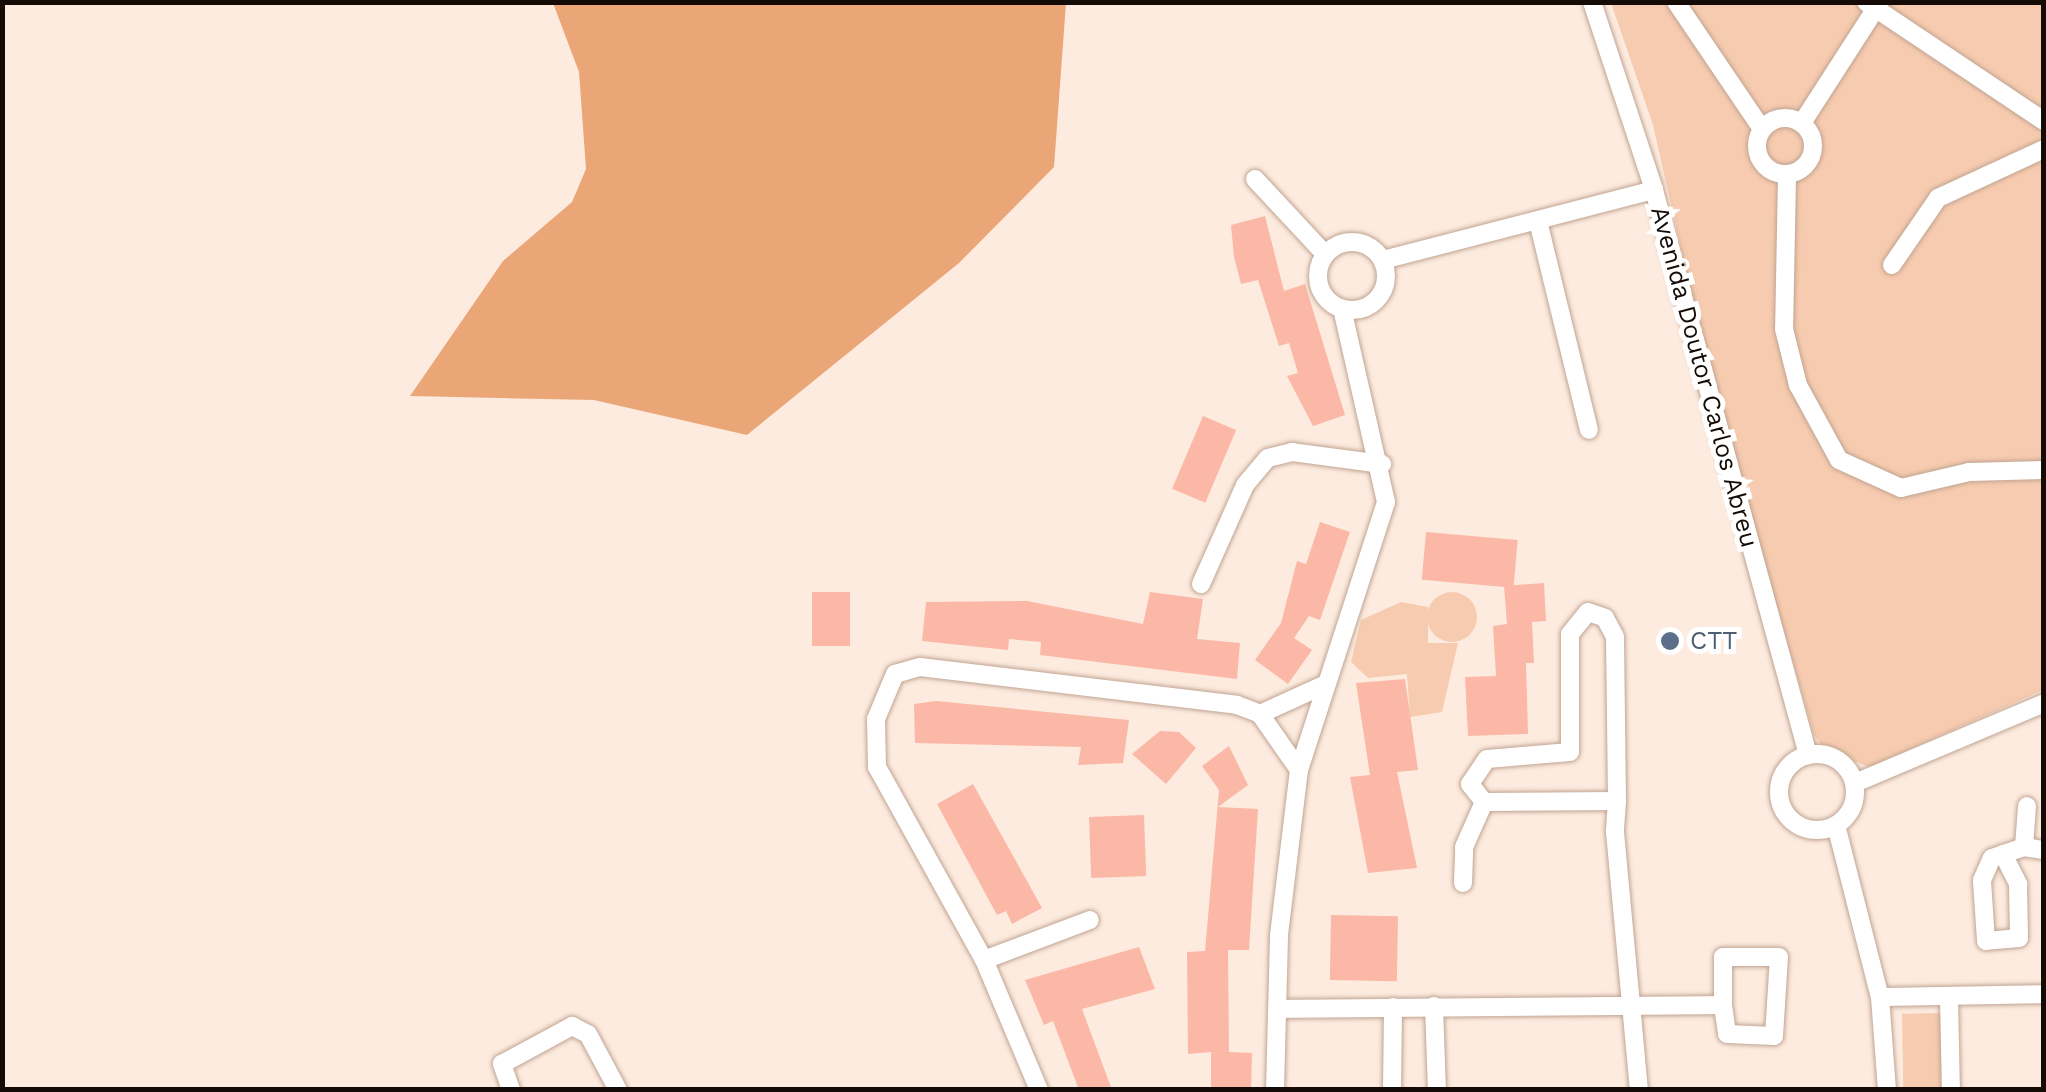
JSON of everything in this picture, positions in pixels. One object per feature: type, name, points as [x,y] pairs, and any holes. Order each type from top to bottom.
[{"type":"street","name":"Avenida Doutor Carlos Abreu","points":[[1592,2],[1654,190],[1808,754]]},
{"type":"street","points":[[1676,2],[1762,129],[1760,160],[1787,177]]},
{"type":"street","points":[[1802,123],[1874,5],[2044,121]]},
{"type":"street","points":[[1762,129],[1781,118],[1802,123]]},
{"type":"street","points":[[1802,123],[1814,148],[1787,177],[1784,329],[1816,427],[1839,460],[1901,488],[1969,472],[2044,470]]},
{"type":"street","points":[[1892,265],[1938,198],[2044,149]]},
{"type":"street","points":[[1256,179],[1325,254]]},
{"type":"street","points":[[1325,254],[1355,242],[1382,260],[1654,190]]},
{"type":"street","points":[[1538,220],[1589,430]]},
{"type":"street","points":[[1275,1090],[1278,1009],[1299,770],[1385,510],[1382,464],[1342,309],[1319,286],[1325,254]]},
{"type":"street","points":[[1342,309],[1365,308],[1382,293],[1382,260]]},
{"type":"street","points":[[1202,584],[1244,485],[1268,458],[1284,452],[1382,464]]},
{"type":"street","points":[[1484,802],[1470,784],[1478,763],[1568,755],[1570,634],[1594,612],[1615,636],[1616,801],[1637,1003],[1640,1090]]},
{"type":"street","points":[[1039,1090],[984,960],[878,768],[876,719],[895,674],[920,667],[1260,714],[1326,684]]},
{"type":"street","points":[[1887,1090],[1880,997],[1836,825],[1855,783],[2044,703]]},
{"type":"street","points":[[1260,714],[1299,770]]},
{"type":"street","points":[[1836,825],[1803,826],[1780,800],[1785,772],[1808,754],[1837,759],[1855,783]]},
{"type":"street","points":[[1484,802],[1616,801]]},
{"type":"street","points":[[1463,882],[1464,847],[1484,802]]},
{"type":"street","points":[[2003,854],[2034,848],[2027,806]]},
{"type":"street","points":[[984,960],[1090,920]]},
{"type":"street","points":[[1727,954],[1779,957],[1777,1035],[1727,1034],[1723,1005],[1727,954]]},
{"type":"street","points":[[1880,997],[2044,994]]},
{"type":"street","points":[[1949,998],[1951,1090]]},
{"type":"street","points":[[1278,1009],[1723,1005]]},
{"type":"street","points":[[1434,1006],[1436,1090]]},
{"type":"street","points":[[1392,1090],[1393,1007]]},
{"type":"street","points":[[511,1090],[502,1064],[572,1026],[588,1034],[618,1090]]},
{"type":"shaded area","points":[[553,3],[1066,3],[1054,167],[959,263],[747,435],[594,400],[410,396],[503,261],[572,202],[586,169],[579,72]]},
{"type":"shaded area","points":[[1611,3],[2043,3],[2043,690],[1870,767],[1826,751],[1814,735],[1708,368],[1653,125]]},
{"type":"shaded area","points":[[1452,592],[1470,599],[1477,617],[1470,635],[1452,642],[1434,635],[1427,617],[1434,599]]},
{"type":"shaded area","points":[[1401,602],[1428,607],[1428,643],[1458,643],[1442,712],[1410,717],[1407,674],[1368,678],[1351,662],[1361,620]]},
{"type":"shaded area","points":[[1944,1013],[1945,1089],[1903,1090],[1902,1014]]},
{"type":"building","points":[[1265,216],[1284,291],[1305,284],[1345,415],[1313,426],[1287,376],[1298,373],[1289,343],[1279,346],[1258,280],[1241,284],[1234,257],[1231,225]]},
{"type":"building","points":[[1203,416],[1236,430],[1205,503],[1172,489]]},
{"type":"building","points":[[1320,522],[1350,532],[1320,620],[1309,616],[1294,638],[1312,650],[1288,684],[1255,660],[1281,623],[1297,561],[1306,564]]},
{"type":"building","points":[[1426,532],[1518,540],[1513,588],[1422,580]]},
{"type":"building","points":[[1544,583],[1546,621],[1532,622],[1534,663],[1526,663],[1528,734],[1468,736],[1465,677],[1496,676],[1493,626],[1507,624],[1504,586]]},
{"type":"building","points":[[812,592],[850,592],[850,646],[812,646]]},
{"type":"building","points":[[1150,592],[1203,599],[1197,639],[1240,643],[1237,679],[1040,655],[1041,642],[1009,639],[1008,650],[922,641],[926,602],[1027,601],[1143,624]]},
{"type":"building","points":[[1405,679],[1418,770],[1397,772],[1417,868],[1368,873],[1350,777],[1370,775],[1356,683]]},
{"type":"building","points":[[936,701],[1129,720],[1123,763],[1078,765],[1081,747],[915,743],[914,704]]},
{"type":"building","points":[[1160,731],[1179,732],[1196,748],[1166,784],[1132,754]]},
{"type":"building","points":[[1229,746],[1248,785],[1218,807],[1258,809],[1249,950],[1228,950],[1229,1052],[1252,1053],[1251,1090],[1211,1090],[1211,1052],[1188,1054],[1187,952],[1205,951],[1219,790],[1202,766]]},
{"type":"building","points":[[973,784],[1042,908],[1012,924],[1006,911],[997,915],[937,804]]},
{"type":"building","points":[[1144,815],[1146,876],[1091,878],[1089,817]]},
{"type":"building","points":[[1331,915],[1398,916],[1397,981],[1330,980]]},
{"type":"building","points":[[1139,947],[1155,989],[1082,1009],[1112,1090],[1079,1090],[1053,1021],[1044,1025],[1025,980]]},
{"type":"place","name":"CTT","points":[[1670,641]]}]
